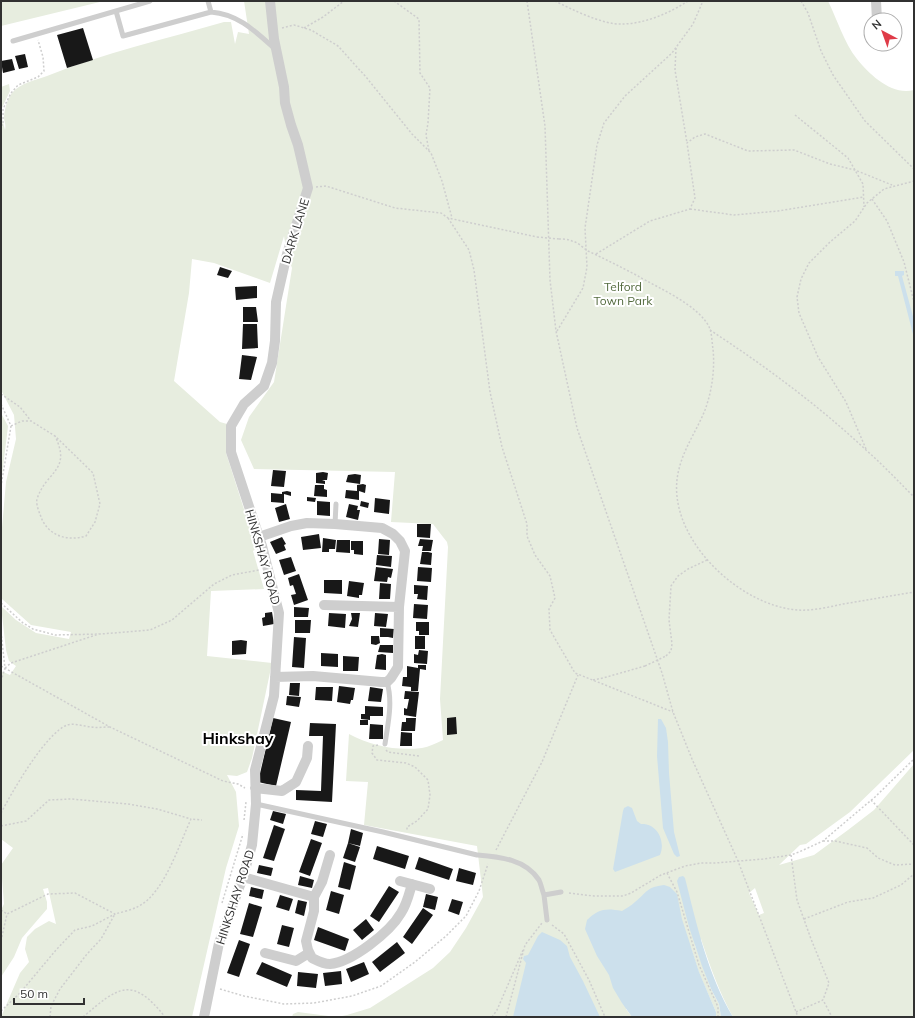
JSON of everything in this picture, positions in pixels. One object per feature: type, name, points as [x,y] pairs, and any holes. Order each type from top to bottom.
[{"type":"street","name":"DARK LANE","points":[[231,426],[244,404],[264,386],[272,363],[275,341],[276,302],[287,254],[308,188],[298,145],[290,125],[276,49],[270,1]]},
{"type":"street","points":[[876,1],[877,12]]},
{"type":"street","name":"HINKSHAY ROAD","points":[[204,1017],[219,943],[243,877],[252,845],[256,770],[274,696],[279,613],[259,537],[231,452],[231,426]]},
{"type":"street","points":[[259,537],[290,526],[308,523],[382,528],[393,534],[400,541],[405,551],[400,607],[398,667],[392,678],[387,682],[313,676],[275,677]]},
{"type":"street","points":[[324,605],[400,607]]},
{"type":"street","points":[[255,796],[282,791],[296,782],[307,758],[308,746]]},
{"type":"street","points":[[330,855],[322,882],[314,898],[314,911],[306,941],[306,945],[312,958],[325,964],[341,961],[356,954],[393,925],[401,914],[412,884]]},
{"type":"street","points":[[243,877],[314,898]]},
{"type":"street","points":[[400,881],[430,888]]},
{"type":"street","points":[[265,953],[296,961],[309,953]]},
{"type":"lane","points":[[13,41],[150,1]]},
{"type":"lane","points":[[208,1],[211,12]]},
{"type":"lane","points":[[116,11],[123,36],[211,12],[223,13],[248,26],[276,49]]},
{"type":"lane","points":[[335,524],[336,504]]},
{"type":"lane","points":[[385,744],[390,704],[390,691],[387,682]]},
{"type":"lane","points":[[255,796],[405,838],[477,855],[492,856],[514,861],[530,868],[540,882],[544,895],[546,920]]},
{"type":"lane","points":[[544,895],[561,892]]},
{"type":"path","points":[[304,28],[323,17],[344,1]]},
{"type":"path","points":[[394,1],[419,19],[420,73],[430,88],[426,135],[429,151]]},
{"type":"path","points":[[527,1],[545,126],[550,280],[556,331],[577,428],[662,673],[673,712],[692,759],[738,861],[798,1017]]},
{"type":"path","points":[[555,1],[570,9],[605,21],[621,24],[644,21],[678,8],[688,1]]},
{"type":"path","points":[[556,331],[583,288],[586,267],[584,234],[597,145],[604,123],[625,96],[672,53],[693,24],[703,1]]},
{"type":"path","points":[[801,1],[808,13],[821,51],[837,80],[865,121],[914,169]]},
{"type":"path","points":[[294,25],[311,30],[338,46],[366,77],[412,134],[432,153],[442,181],[452,218]]},
{"type":"path","points":[[1,126],[3,125],[3,109],[11,93],[18,85],[38,77],[44,71],[43,57],[36,34]]},
{"type":"path","points":[[676,48],[674,70],[695,198],[690,209]]},
{"type":"path","points":[[795,116],[848,158],[863,184],[864,207]]},
{"type":"path","points":[[687,143],[695,137],[706,134],[748,151],[794,150],[830,164],[855,170],[892,185]]},
{"type":"path","points":[[866,449],[846,402],[818,357],[799,313],[797,297],[801,279],[809,263],[830,242],[855,221],[864,207],[872,199],[884,189],[914,182]]},
{"type":"path","points":[[308,188],[326,186],[395,208],[441,213],[448,218],[469,250],[474,270],[490,392],[502,447],[527,524],[527,536],[535,555],[550,576],[555,598],[549,609],[550,630],[575,673],[673,712]]},
{"type":"path","points":[[596,254],[650,221],[690,209],[734,215],[786,210],[864,197]]},
{"type":"path","points":[[872,199],[887,221],[904,262],[914,302]]},
{"type":"path","points":[[448,218],[537,237],[572,240],[586,250],[689,305],[702,318],[710,330],[755,360],[810,401],[866,449],[914,497]]},
{"type":"path","points":[[710,330],[713,355],[710,394],[705,409],[684,454],[675,484],[676,497],[682,522],[689,536],[707,560],[728,580],[756,598],[770,605],[784,608],[799,610],[817,609],[914,592]]},
{"type":"path","points":[[1,394],[20,407],[31,421],[55,436],[93,473],[100,504],[91,530],[86,536],[80,538],[60,537],[53,534],[46,527],[41,517],[36,500],[60,463],[61,453],[55,436]]},
{"type":"path","points":[[1,404],[12,426],[1,486]]},
{"type":"path","points":[[12,426],[22,421],[31,421]]},
{"type":"path","points":[[592,680],[645,666],[671,652],[672,644],[669,620],[671,586],[678,576],[688,569],[707,560]]},
{"type":"path","points":[[1,603],[23,623],[33,629],[55,635],[101,634],[150,630],[172,620],[214,584],[232,575],[268,569]]},
{"type":"path","points":[[1,632],[5,668],[1,681]]},
{"type":"path","points":[[5,668],[11,663],[101,634]]},
{"type":"path","points":[[1,666],[110,727],[223,781],[238,784],[255,796]]},
{"type":"path","points":[[1,813],[24,774],[54,734],[68,725],[110,727]]},
{"type":"path","points":[[405,838],[407,827],[417,821],[428,809],[430,795],[428,780],[415,768],[406,763],[377,760],[372,753],[374,746],[385,744],[385,749],[388,752],[419,756]]},
{"type":"path","points":[[561,892],[594,896],[623,896],[631,893],[655,878],[685,866],[701,863],[738,861],[792,855],[823,841],[871,800],[914,759]]},
{"type":"path","points":[[1,826],[26,821],[49,800],[71,799],[128,804],[157,809],[191,819],[202,820]]},
{"type":"path","points":[[871,800],[914,845]]},
{"type":"path","points":[[1,1011],[20,993],[75,930],[92,926],[115,914],[138,906],[153,895],[164,878],[191,819]]},
{"type":"path","points":[[823,841],[835,841],[866,848],[878,858],[895,865],[914,864]]},
{"type":"path","points":[[792,855],[797,900],[829,983],[823,1000],[796,1012]]},
{"type":"path","points":[[667,873],[677,892],[699,965],[718,1007],[718,1017]]},
{"type":"path","points":[[804,919],[848,902],[873,898],[901,885],[914,874]]},
{"type":"path","points":[[7,914],[48,894],[75,893],[115,914]]},
{"type":"path","points":[[1,910],[7,914]]},
{"type":"path","points":[[1,941],[7,914]]},
{"type":"path","points":[[50,1017],[51,1006],[60,989],[87,954],[101,940],[115,914]]},
{"type":"path","points":[[492,1017],[497,1010],[525,945],[540,925],[546,920],[564,934],[589,980],[605,1017]]},
{"type":"path","points":[[506,1017],[525,945]]},
{"type":"path","points":[[83,1017],[109,996],[122,989],[134,990],[142,994],[157,1007],[165,1017]]},
{"type":"path","points":[[823,1000],[832,1017]]},
{"type":"green space","points":[[1,1],[104,1],[1,26]]},
{"type":"green space","name":"Telford Town Park","points":[[244,1],[828,1],[852,53],[868,71],[882,83],[890,87],[906,91],[914,90],[914,750],[850,812],[806,844],[800,845],[779,865],[814,855],[848,830],[874,810],[914,764],[914,1017],[733,1017],[711,969],[701,939],[695,945],[711,989],[719,1004],[721,1017],[716,1017],[716,1012],[699,973],[691,948],[626,1009],[632,1017],[337,1017],[370,1008],[433,968],[450,952],[466,928],[483,897],[477,846],[364,825],[368,782],[346,781],[349,734],[366,742],[384,747],[403,749],[425,747],[443,740],[440,699],[448,547],[447,542],[433,524],[391,522],[395,472],[254,469],[241,440],[249,417],[274,382],[292,268],[287,254],[284,236],[270,283],[214,263],[192,259],[189,293],[174,381],[220,422],[227,424],[226,453],[251,531],[258,546],[253,551],[264,589],[211,591],[207,656],[272,663],[252,758],[247,772],[237,776],[227,775],[236,792],[239,826],[226,868],[192,1017],[1,1017],[20,973],[29,962],[25,949],[27,937],[35,929],[49,921],[56,924],[48,888],[43,889],[47,902],[47,909],[22,938],[14,957],[1,977],[1,910],[4,904],[1,865],[13,848],[1,839],[1,671],[10,675],[16,666],[9,661],[6,650],[1,606],[16,620],[36,633],[69,639],[71,632],[31,625],[2,599],[1,539],[6,482],[16,439],[14,415],[1,390],[1,114],[5,130],[4,116],[6,105],[10,96],[15,90],[28,82],[90,60],[224,22],[231,22],[235,44],[238,32],[249,34]],"holes":[[[755,888],[764,913],[759,915],[749,893]]]},
{"type":"green space","points":[[9,84],[10,91],[1,110],[1,87]]},
{"type":"green space","points":[[1,413],[8,426],[1,484]]},
{"type":"green space","points":[[298,1012],[336,1017],[292,1017],[293,1014]]},
{"type":"water","points":[[895,271],[904,271],[904,275],[902,276],[914,320],[914,338],[898,276],[895,276]]},
{"type":"water","points":[[658,719],[661,719],[666,728],[668,742],[674,832],[680,856],[677,857],[674,854],[663,828],[657,756]]},
{"type":"water","points":[[628,806],[632,808],[637,821],[641,824],[652,826],[656,830],[661,839],[662,850],[660,855],[615,872],[613,869],[623,811],[624,808]]},
{"type":"water","points":[[683,876],[685,878],[710,967],[724,1001],[733,1017],[721,1017],[719,1004],[702,966],[689,927],[677,881],[679,877]]},
{"type":"water","points":[[664,885],[670,887],[677,894],[682,919],[699,972],[716,1012],[716,1017],[632,1017],[613,988],[609,975],[597,956],[585,929],[587,920],[595,914],[603,910],[622,911],[654,887]]},
{"type":"water","points":[[542,932],[560,940],[567,946],[570,957],[600,1017],[513,1017],[526,963],[523,959],[524,956],[528,955],[538,936]]},
{"type":"building","points":[[83,28],[93,60],[67,68],[57,35]]},
{"type":"building","points":[[25,54],[28,67],[19,69],[15,56]]},
{"type":"building","points":[[12,59],[15,70],[3,73],[1,61]]},
{"type":"building","points":[[220,267],[232,271],[228,278],[217,275]]},
{"type":"building","points":[[257,286],[257,298],[236,300],[235,287]]},
{"type":"building","points":[[243,307],[256,307],[258,322],[243,322]]},
{"type":"building","points":[[243,324],[257,324],[258,348],[242,349]]},
{"type":"building","points":[[242,355],[257,357],[251,380],[239,379]]},
{"type":"building","points":[[273,470],[286,471],[284,487],[271,486]]},
{"type":"building","points":[[316,473],[328,473],[327,480],[322,480],[325,481],[325,484],[316,483]]},
{"type":"building","points":[[348,475],[361,475],[360,484],[346,482]]},
{"type":"building","points":[[315,485],[324,485],[324,489],[327,490],[327,497],[314,496]]},
{"type":"building","points":[[357,485],[366,485],[365,493],[359,491],[359,500],[345,498],[346,490],[357,491]]},
{"type":"building","points":[[282,492],[291,492],[291,496],[284,494],[284,503],[271,502],[271,493],[282,494]]},
{"type":"building","points":[[307,497],[316,498],[315,502],[307,501]]},
{"type":"building","points":[[375,498],[390,500],[389,514],[374,512]]},
{"type":"building","points":[[317,501],[330,502],[330,516],[317,515]]},
{"type":"building","points":[[361,501],[369,503],[368,508],[360,506]]},
{"type":"building","points":[[286,504],[290,519],[279,522],[275,508]]},
{"type":"building","points":[[349,504],[358,506],[357,510],[360,510],[358,520],[346,517]]},
{"type":"building","points":[[417,524],[431,524],[430,538],[417,537]]},
{"type":"building","points":[[319,534],[321,548],[303,550],[301,537]]},
{"type":"building","points":[[282,537],[286,544],[284,545],[286,550],[276,554],[270,542]]},
{"type":"building","points":[[323,538],[336,540],[335,549],[329,549],[329,552],[322,552]]},
{"type":"building","points":[[379,539],[390,540],[389,555],[378,554]]},
{"type":"building","points":[[420,539],[433,540],[431,551],[422,551],[423,546],[418,546]]},
{"type":"building","points":[[337,540],[350,540],[350,553],[336,552]]},
{"type":"building","points":[[351,541],[363,541],[363,555],[354,554],[354,550],[351,550]]},
{"type":"building","points":[[422,552],[432,553],[431,565],[420,564]]},
{"type":"building","points":[[377,555],[392,556],[391,567],[376,565]]},
{"type":"building","points":[[291,557],[296,571],[284,575],[279,560]]},
{"type":"building","points":[[376,567],[393,569],[391,578],[388,577],[387,582],[374,581]]},
{"type":"building","points":[[418,567],[432,568],[431,582],[417,581]]},
{"type":"building","points":[[299,574],[308,600],[294,605],[291,595],[296,594],[293,585],[290,586],[288,578]]},
{"type":"building","points":[[324,580],[342,580],[342,594],[324,593]]},
{"type":"building","points":[[349,581],[364,583],[362,595],[359,595],[359,598],[347,596]]},
{"type":"building","points":[[380,583],[391,584],[390,599],[379,599]]},
{"type":"building","points":[[414,585],[428,586],[427,600],[417,599],[418,594],[414,594]]},
{"type":"building","points":[[414,604],[428,605],[427,619],[413,618]]},
{"type":"building","points":[[294,607],[309,608],[308,617],[294,617]]},
{"type":"building","points":[[272,612],[274,624],[263,626],[262,618],[265,617],[265,613]]},
{"type":"building","points":[[329,613],[346,614],[345,628],[328,626]]},
{"type":"building","points":[[351,613],[360,613],[358,627],[349,626],[352,619]]},
{"type":"building","points":[[375,613],[388,614],[386,627],[374,626]]},
{"type":"building","points":[[295,620],[311,620],[310,633],[295,633]]},
{"type":"building","points":[[416,622],[429,622],[429,635],[419,635],[419,631],[416,631]]},
{"type":"building","points":[[380,628],[394,629],[393,638],[380,637]]},
{"type":"building","points":[[371,636],[379,636],[380,643],[376,645],[371,644]]},
{"type":"building","points":[[415,636],[425,636],[425,649],[415,649]]},
{"type":"building","points":[[294,637],[306,638],[304,668],[292,667]]},
{"type":"building","points":[[232,641],[247,641],[246,654],[232,655]]},
{"type":"building","points":[[380,645],[393,645],[393,653],[378,652]]},
{"type":"building","points":[[419,650],[428,651],[427,664],[414,663],[414,654],[418,655]]},
{"type":"building","points":[[321,653],[338,654],[338,667],[321,666]]},
{"type":"building","points":[[377,655],[386,655],[386,670],[375,669]]},
{"type":"building","points":[[343,656],[359,657],[358,671],[343,671]]},
{"type":"building","points":[[418,665],[426,665],[426,670],[420,669],[418,691],[411,691],[411,687],[402,686],[403,677],[407,677],[407,666],[418,668]]},
{"type":"building","points":[[290,683],[300,683],[299,696],[289,695]]},
{"type":"building","points":[[339,686],[355,688],[353,700],[351,700],[350,704],[337,702]]},
{"type":"building","points":[[316,687],[333,687],[332,701],[315,700]]},
{"type":"building","points":[[370,687],[383,689],[381,702],[368,701]]},
{"type":"building","points":[[405,691],[419,692],[416,717],[404,715],[404,708],[407,709],[409,699],[404,699]]},
{"type":"building","points":[[287,696],[301,697],[299,707],[286,705]]},
{"type":"building","points":[[365,706],[383,707],[383,716],[370,716],[370,720],[361,719],[361,714],[365,714]]},
{"type":"building","points":[[456,717],[457,734],[447,735],[447,718]]},
{"type":"building","points":[[273,718],[291,722],[276,786],[258,782]]},
{"type":"building","points":[[406,718],[416,718],[415,731],[401,731],[402,722],[406,722]]},
{"type":"building","points":[[360,720],[368,720],[368,725],[360,725]]},
{"type":"building","points":[[310,723],[336,724],[332,802],[296,800],[296,790],[321,791],[323,736],[309,736]]},
{"type":"building","points":[[370,724],[383,725],[383,739],[369,739]]},
{"type":"building","points":[[401,732],[412,733],[412,746],[400,746]]},
{"type":"building","points":[[273,811],[286,814],[283,824],[270,820]]},
{"type":"building","points":[[315,821],[327,824],[323,837],[311,834]]},
{"type":"building","points":[[274,825],[285,829],[274,861],[263,858]]},
{"type":"building","points":[[351,829],[363,833],[360,846],[348,843]]},
{"type":"building","points":[[311,839],[322,843],[310,876],[299,872]]},
{"type":"building","points":[[348,843],[360,847],[355,862],[343,858]]},
{"type":"building","points":[[377,846],[409,856],[405,869],[373,859]]},
{"type":"building","points":[[419,857],[453,869],[449,880],[415,869]]},
{"type":"building","points":[[344,862],[356,866],[350,890],[338,887]]},
{"type":"building","points":[[259,865],[273,868],[271,876],[257,873]]},
{"type":"building","points":[[459,868],[476,873],[473,885],[456,881]]},
{"type":"building","points":[[300,876],[314,880],[312,888],[298,885]]},
{"type":"building","points":[[389,886],[399,892],[379,922],[370,916]]},
{"type":"building","points":[[251,887],[264,890],[262,899],[249,896]]},
{"type":"building","points":[[331,891],[344,895],[339,914],[326,910]]},
{"type":"building","points":[[426,894],[438,897],[435,910],[423,907]]},
{"type":"building","points":[[280,895],[293,899],[289,911],[276,907]]},
{"type":"building","points":[[452,899],[463,902],[459,915],[448,911]]},
{"type":"building","points":[[298,900],[307,902],[304,916],[295,913]]},
{"type":"building","points":[[249,903],[262,907],[253,937],[240,934]]},
{"type":"building","points":[[423,908],[433,915],[412,944],[403,937]]},
{"type":"building","points":[[366,919],[374,930],[362,940],[353,930]]},
{"type":"building","points":[[282,925],[294,928],[289,947],[277,944]]},
{"type":"building","points":[[318,927],[349,939],[345,951],[314,940]]},
{"type":"building","points":[[239,940],[250,944],[239,977],[227,973]]},
{"type":"building","points":[[397,942],[405,953],[380,972],[372,962]]},
{"type":"building","points":[[262,962],[292,975],[287,987],[256,974]]},
{"type":"building","points":[[364,962],[369,974],[351,982],[346,969]]},
{"type":"building","points":[[341,971],[342,984],[325,986],[323,973]]},
{"type":"building","points":[[298,972],[318,974],[316,988],[297,986]]},
{"type":"district","name":"Hinkshay","points":[[238,738]]}]
